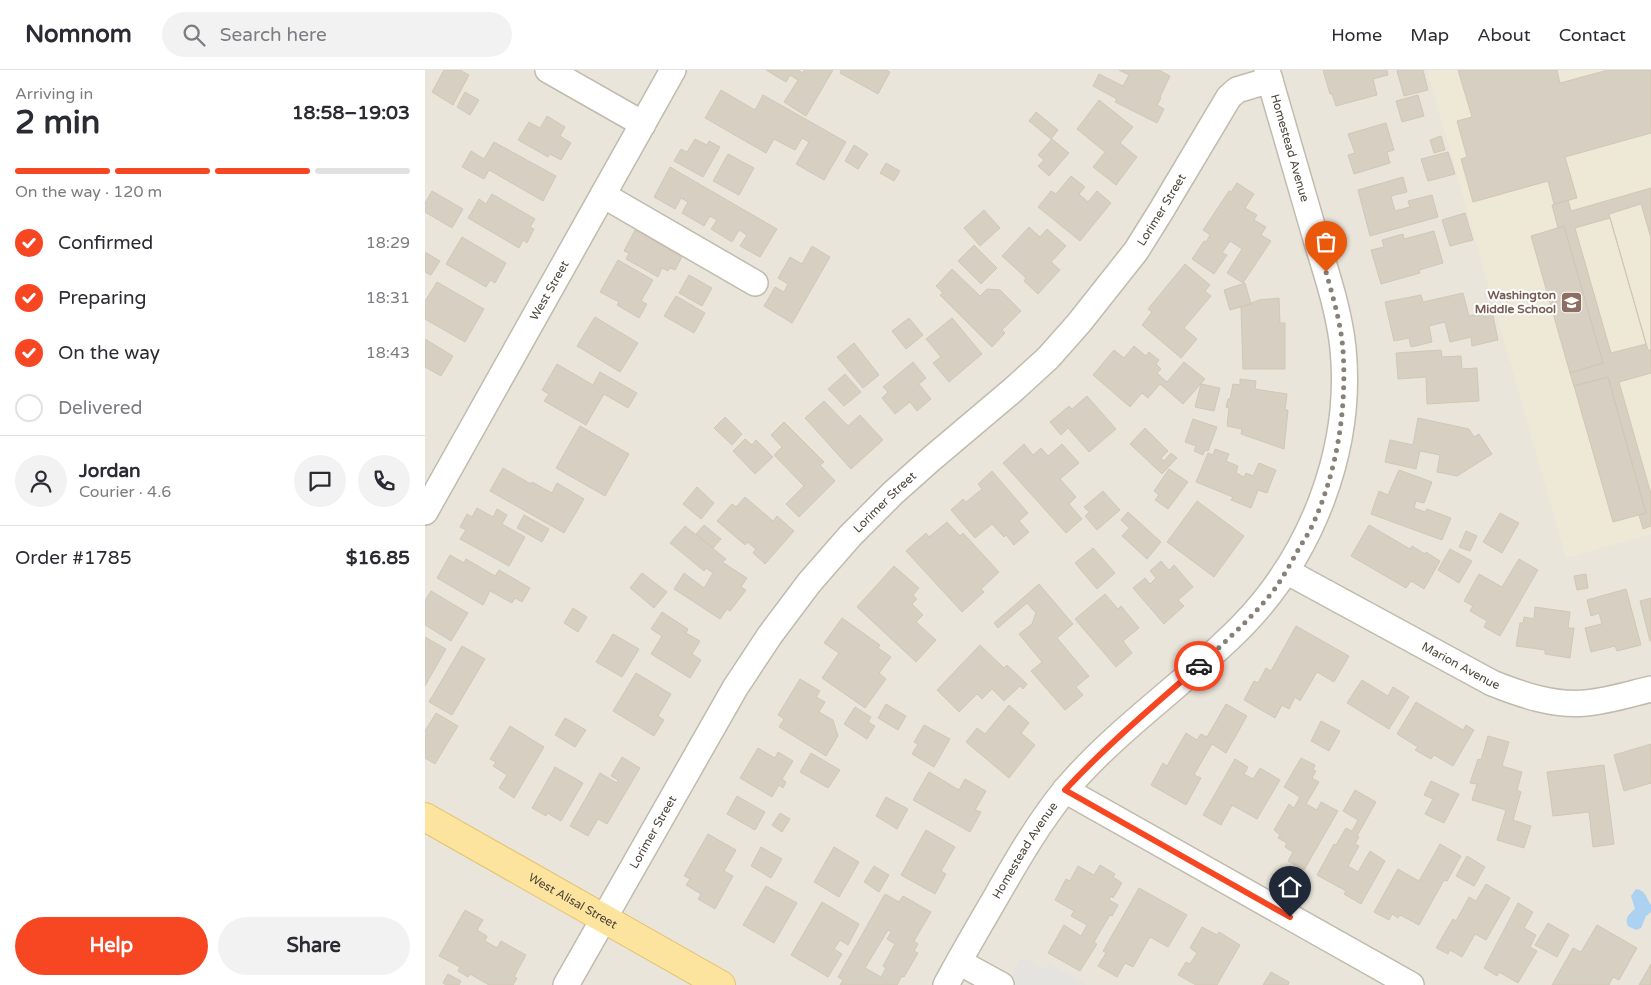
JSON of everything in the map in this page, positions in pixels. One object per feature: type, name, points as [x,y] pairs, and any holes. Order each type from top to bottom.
[{"type":"main road","name":"West Alisal Street","points":[[425,817],[721,985]]},
{"type":"street","points":[[548,70],[643,124]]},
{"type":"street","name":"West Street","points":[[425,512],[673,70]]},
{"type":"street","name":"Homestead Avenue","points":[[946,985],[1036,831],[1065,790],[1093,760],[1198,667],[1243,624],[1274,589],[1312,525],[1328,485],[1338,444],[1343,398],[1343,349],[1336,310],[1326,272],[1269,75]]},
{"type":"street","name":"Lorimer Street","points":[[566,985],[735,688],[770,635],[809,583],[850,536],[893,493],[1049,358],[1136,251],[1229,97],[1237,90],[1269,75]]},
{"type":"street","points":[[603,195],[755,283]]},
{"type":"street","name":"Marion Avenue","points":[[1286,571],[1492,683],[1522,695],[1551,702],[1585,703],[1651,689]]},
{"type":"street","points":[[1065,790],[1411,985]]},
{"type":"street","points":[[959,962],[1001,985]]},
{"type":"shaded area","points":[[425,70],[1651,70],[1651,985],[425,985]]},
{"type":"shaded area","name":"Washington Middle School","points":[[1427,70],[1651,70],[1651,534],[1566,558]]},
{"type":"shaded area","points":[[1021,957],[1045,969],[1049,963],[1087,985],[1007,985]]},
{"type":"water","points":[[1636,889],[1642,891],[1645,895],[1651,905],[1651,912],[1646,916],[1641,928],[1636,930],[1628,926],[1627,918],[1635,909],[1631,896]]},
{"type":"building","points":[[444,70],[460,70],[469,75],[453,105],[432,92]]},
{"type":"building","points":[[766,70],[798,70],[803,73],[804,70],[833,70],[806,116],[784,102],[798,80],[790,75],[786,82]]},
{"type":"building","points":[[841,70],[885,70],[890,72],[878,94],[840,73]]},
{"type":"building","points":[[1119,70],[1159,70],[1170,76],[1157,105],[1164,109],[1157,123],[1115,102],[1117,99],[1093,86],[1099,74],[1123,86],[1129,75]]},
{"type":"building","points":[[1323,70],[1387,70],[1388,75],[1373,79],[1377,95],[1336,106],[1332,94],[1330,94]]},
{"type":"building","points":[[1423,70],[1428,90],[1404,96],[1397,71]]},
{"type":"building","points":[[1458,70],[1557,70],[1560,83],[1608,70],[1651,70],[1651,133],[1565,157],[1577,198],[1554,204],[1548,181],[1473,202],[1461,159],[1467,157],[1457,121],[1472,117]]},
{"type":"building","points":[[721,90],[755,110],[763,95],[846,142],[824,180],[796,164],[809,142],[802,138],[795,150],[774,139],[766,153],[705,118]]},
{"type":"building","points":[[465,92],[479,100],[470,115],[457,107]]},
{"type":"building","points":[[1418,95],[1424,116],[1402,122],[1396,101]]},
{"type":"building","points":[[1099,100],[1133,127],[1120,143],[1137,157],[1116,185],[1093,167],[1105,152],[1077,129]]},
{"type":"building","points":[[1036,112],[1058,130],[1051,139],[1029,121]]},
{"type":"building","points":[[547,116],[565,127],[560,136],[571,143],[561,160],[550,154],[548,157],[518,140],[529,122],[540,128]]},
{"type":"building","points":[[1386,123],[1394,150],[1387,152],[1390,163],[1354,174],[1348,155],[1355,153],[1348,134]]},
{"type":"building","points":[[1441,136],[1445,150],[1434,153],[1430,140]]},
{"type":"building","points":[[695,139],[707,145],[709,141],[720,147],[703,177],[674,161],[681,149],[687,152]]},
{"type":"building","points":[[1052,139],[1069,153],[1049,176],[1038,166],[1044,160],[1038,155]]},
{"type":"building","points":[[494,142],[556,176],[543,201],[489,170],[484,179],[462,167],[471,151],[484,159]]},
{"type":"building","points":[[854,145],[868,154],[858,169],[845,161]]},
{"type":"building","points":[[1448,152],[1455,174],[1428,181],[1421,159]]},
{"type":"building","points":[[728,154],[754,168],[739,195],[713,181]]},
{"type":"building","points":[[886,163],[900,171],[894,181],[880,173]]},
{"type":"building","points":[[670,167],[777,229],[760,257],[740,246],[747,235],[739,230],[732,242],[711,229],[717,220],[710,216],[704,226],[682,213],[688,202],[681,198],[675,209],[654,197]]},
{"type":"building","points":[[1071,176],[1085,187],[1079,194],[1088,202],[1097,191],[1111,203],[1080,241],[1038,207],[1051,191],[1056,194]]},
{"type":"building","points":[[1403,177],[1407,192],[1391,196],[1395,211],[1410,207],[1408,201],[1432,195],[1438,217],[1370,236],[1358,190]]},
{"type":"building","points":[[1237,183],[1254,194],[1245,208],[1257,215],[1254,220],[1266,227],[1261,235],[1271,241],[1243,283],[1227,273],[1242,249],[1230,241],[1222,253],[1227,255],[1214,274],[1192,259],[1210,235],[1203,230],[1229,191],[1231,192]]},
{"type":"building","points":[[1651,188],[1651,373],[1619,382],[1651,494],[1651,526],[1643,529],[1639,515],[1646,513],[1608,377],[1574,386],[1570,373],[1603,363],[1564,226],[1558,228],[1552,205],[1568,200],[1571,211]],"holes":[[[1610,218],[1646,344],[1611,353],[1575,228]]]},
{"type":"building","points":[[432,191],[463,209],[452,228],[425,212],[425,203]]},
{"type":"building","points":[[492,194],[535,219],[530,227],[534,229],[527,243],[523,240],[519,248],[468,218],[479,199],[486,204]]},
{"type":"building","points":[[1641,204],[1651,238],[1651,350],[1648,350],[1609,214]]},
{"type":"building","points":[[984,210],[1000,228],[980,246],[964,228]]},
{"type":"building","points":[[1465,213],[1473,240],[1450,246],[1442,220]]},
{"type":"building","points":[[1564,226],[1603,363],[1570,373],[1531,236]]},
{"type":"building","points":[[1029,227],[1040,237],[1047,229],[1066,246],[1051,262],[1060,270],[1038,294],[1024,281],[1026,278],[1002,256]]},
{"type":"building","points":[[635,230],[682,257],[675,270],[670,268],[668,271],[662,268],[658,277],[626,259],[629,253],[624,251]]},
{"type":"building","points":[[1434,231],[1443,263],[1419,270],[1420,273],[1381,284],[1371,250],[1384,247],[1382,240],[1403,234],[1404,239]]},
{"type":"building","points":[[462,237],[506,263],[495,283],[490,280],[486,287],[446,264]]},
{"type":"building","points":[[974,245],[997,268],[981,284],[958,261]]},
{"type":"building","points":[[812,246],[830,257],[792,323],[764,306],[775,287],[784,292],[788,284],[778,278],[790,257],[802,264]]},
{"type":"building","points":[[425,252],[440,261],[431,275],[425,272]]},
{"type":"building","points":[[618,260],[653,280],[641,301],[647,304],[639,318],[617,305],[619,302],[600,292]]},
{"type":"building","points":[[1185,264],[1210,285],[1205,291],[1211,296],[1184,328],[1197,339],[1181,358],[1142,325],[1152,312],[1148,309]]},
{"type":"building","points":[[952,269],[980,296],[987,289],[1000,290],[1021,311],[1002,330],[1005,333],[992,347],[940,295],[943,293],[936,286]]},
{"type":"building","points":[[689,275],[712,288],[702,306],[679,293]]},
{"type":"building","points":[[437,282],[484,309],[465,342],[425,319],[425,301]]},
{"type":"building","points":[[1245,283],[1251,304],[1230,310],[1224,290]]},
{"type":"building","points":[[1463,293],[1469,316],[1492,311],[1498,340],[1472,346],[1471,337],[1450,342],[1445,322],[1429,326],[1432,342],[1411,347],[1409,338],[1394,341],[1385,302],[1421,295],[1423,302]]},
{"type":"building","points":[[676,296],[705,313],[694,333],[664,316]]},
{"type":"building","points":[[1279,298],[1280,323],[1285,323],[1285,369],[1243,369],[1241,307],[1259,300]]},
{"type":"building","points":[[595,317],[638,343],[620,372],[577,346]]},
{"type":"building","points":[[909,318],[923,335],[906,349],[892,331]]},
{"type":"building","points":[[952,318],[982,354],[949,382],[933,363],[941,357],[926,339]]},
{"type":"building","points":[[425,339],[453,356],[441,376],[425,367]]},
{"type":"building","points":[[854,343],[879,375],[863,388],[837,357]]},
{"type":"building","points":[[1134,346],[1146,356],[1149,352],[1159,360],[1156,364],[1161,369],[1157,373],[1167,382],[1184,362],[1205,379],[1183,404],[1160,384],[1148,398],[1142,393],[1130,407],[1093,375],[1114,350],[1124,358]]},
{"type":"building","points":[[1441,350],[1442,357],[1461,356],[1462,369],[1477,368],[1479,401],[1427,404],[1426,377],[1398,379],[1396,353]]},
{"type":"building","points":[[913,362],[926,378],[919,384],[931,399],[917,411],[910,402],[895,414],[882,398],[888,392],[883,387]]},
{"type":"building","points":[[557,364],[593,385],[600,372],[637,393],[628,408],[604,394],[586,425],[544,401],[549,394],[542,390]]},
{"type":"building","points":[[845,374],[861,392],[844,406],[828,389]]},
{"type":"building","points":[[1608,377],[1646,513],[1613,522],[1574,386]]},
{"type":"building","points":[[1240,379],[1256,381],[1255,389],[1287,394],[1285,410],[1288,410],[1284,449],[1241,434],[1242,429],[1227,426],[1229,408],[1226,407],[1228,399],[1230,399],[1233,384],[1240,385]]},
{"type":"building","points":[[1201,384],[1220,388],[1214,411],[1195,407]]},
{"type":"building","points":[[1087,396],[1116,429],[1089,452],[1068,428],[1061,435],[1050,422],[1069,406],[1072,409]]},
{"type":"building","points":[[824,401],[848,426],[860,415],[883,440],[851,469],[805,418]]},
{"type":"building","points":[[725,417],[742,434],[732,445],[714,428]]},
{"type":"building","points":[[1418,418],[1469,429],[1474,437],[1479,434],[1492,454],[1457,476],[1437,472],[1440,455],[1420,451],[1416,469],[1385,462],[1390,440],[1413,445]]},
{"type":"building","points":[[1193,419],[1217,427],[1208,451],[1205,450],[1203,455],[1194,451],[1196,446],[1185,442]]},
{"type":"building","points":[[784,422],[824,462],[820,465],[835,481],[799,517],[786,504],[804,486],[774,455],[782,447],[771,435]]},
{"type":"building","points":[[580,426],[629,454],[605,496],[556,468]]},
{"type":"building","points":[[1145,428],[1168,451],[1161,458],[1164,461],[1171,453],[1177,458],[1162,474],[1130,444]]},
{"type":"building","points":[[745,439],[752,445],[756,440],[773,457],[755,474],[733,451]]},
{"type":"building","points":[[1024,444],[1033,455],[1041,448],[1048,456],[1062,444],[1079,463],[1060,479],[1076,497],[1069,504],[1082,519],[1066,533],[1003,463]]},
{"type":"building","points":[[1215,449],[1229,454],[1226,461],[1238,466],[1236,473],[1244,477],[1246,473],[1253,476],[1259,463],[1276,470],[1267,493],[1258,490],[1251,508],[1231,500],[1233,497],[1196,482],[1208,453],[1213,455]]},
{"type":"building","points":[[503,468],[531,484],[532,482],[552,493],[557,483],[584,499],[564,533],[490,491]]},
{"type":"building","points":[[1169,469],[1188,482],[1168,509],[1155,500],[1159,495],[1154,491]]},
{"type":"building","points":[[1399,470],[1432,482],[1424,503],[1416,501],[1414,508],[1425,512],[1427,509],[1451,518],[1442,540],[1371,514],[1379,491],[1388,495]]},
{"type":"building","points":[[992,471],[1028,513],[1019,521],[1029,532],[1014,545],[1006,535],[1004,537],[992,524],[975,538],[951,510],[963,499],[966,502],[982,489],[978,484]]},
{"type":"building","points":[[697,487],[714,503],[701,519],[683,504]]},
{"type":"building","points":[[1103,491],[1120,510],[1097,530],[1085,516],[1089,512],[1084,507]]},
{"type":"building","points":[[745,497],[773,521],[777,516],[794,531],[765,564],[753,553],[756,549],[747,542],[745,545],[717,521],[732,504],[736,507]]},
{"type":"building","points":[[1197,501],[1244,536],[1214,577],[1167,542]]},
{"type":"building","points":[[477,508],[493,517],[497,509],[507,515],[502,524],[525,537],[509,566],[460,539],[466,530],[460,527],[467,514],[472,517]]},
{"type":"building","points":[[1128,512],[1161,542],[1147,559],[1122,536],[1129,528],[1121,520]]},
{"type":"building","points":[[1500,513],[1519,523],[1502,553],[1483,542]]},
{"type":"building","points":[[524,515],[549,529],[542,542],[517,528]]},
{"type":"building","points":[[947,522],[960,536],[963,533],[999,572],[981,589],[984,592],[962,612],[906,551],[926,533],[929,537]]},
{"type":"building","points":[[704,525],[721,539],[713,548],[696,534]]},
{"type":"building","points":[[1369,525],[1410,549],[1412,546],[1440,561],[1424,589],[1411,581],[1406,588],[1351,556]]},
{"type":"building","points":[[685,526],[726,559],[722,562],[747,578],[741,587],[746,590],[730,611],[727,609],[720,619],[674,589],[684,573],[704,588],[713,573],[706,568],[704,571],[670,543]]},
{"type":"building","points":[[1466,531],[1477,536],[1470,551],[1459,547]]},
{"type":"building","points":[[1093,548],[1115,573],[1097,589],[1075,563]]},
{"type":"building","points":[[1450,549],[1472,561],[1459,583],[1438,570]]},
{"type":"building","points":[[450,555],[464,563],[466,559],[495,576],[499,570],[530,588],[522,602],[515,598],[512,603],[490,591],[483,605],[437,578]]},
{"type":"building","points":[[1519,559],[1538,570],[1500,636],[1484,627],[1487,621],[1470,611],[1473,606],[1464,601],[1479,574],[1502,587]]},
{"type":"building","points":[[1161,561],[1169,570],[1174,565],[1193,587],[1178,600],[1184,606],[1164,624],[1133,588],[1145,578],[1150,584],[1156,578],[1150,571]]},
{"type":"building","points":[[894,566],[919,588],[913,595],[917,599],[912,604],[923,615],[916,622],[936,640],[916,662],[857,607]]},
{"type":"building","points":[[642,573],[667,592],[654,608],[630,588]]},
{"type":"building","points":[[1586,574],[1588,588],[1577,590],[1574,576]]},
{"type":"building","points":[[1039,584],[1073,624],[1057,638],[1089,676],[1076,687],[1083,695],[1065,710],[1031,671],[1042,662],[1019,634],[1032,624],[1036,613],[1027,603],[998,628],[994,623]]},
{"type":"building","points":[[1626,589],[1641,645],[1617,651],[1615,646],[1591,652],[1585,628],[1602,624],[1599,613],[1591,616],[1587,600]]},
{"type":"building","points":[[431,591],[468,613],[451,641],[425,625],[425,601]]},
{"type":"building","points":[[1105,594],[1118,609],[1121,606],[1139,628],[1123,641],[1132,653],[1116,667],[1075,619]]},
{"type":"building","points":[[1651,598],[1651,641],[1650,641],[1640,601]]},
{"type":"building","points":[[1535,607],[1570,612],[1568,628],[1574,628],[1570,658],[1545,654],[1545,650],[1516,646],[1520,623],[1523,623],[1524,617],[1534,619]]},
{"type":"building","points":[[573,608],[587,617],[578,632],[564,623]]},
{"type":"building","points":[[662,612],[688,629],[686,633],[700,641],[692,654],[701,660],[690,678],[651,654],[662,636],[651,629]]},
{"type":"building","points":[[842,618],[880,645],[878,648],[891,657],[879,673],[886,679],[865,708],[822,678],[839,653],[824,643]]},
{"type":"building","points":[[1296,626],[1349,656],[1334,682],[1317,672],[1300,701],[1295,697],[1289,709],[1282,705],[1275,718],[1244,700],[1254,681],[1258,683],[1266,668],[1271,671]]},
{"type":"building","points":[[613,634],[639,649],[622,677],[596,662]]},
{"type":"building","points":[[425,637],[446,649],[425,686]]},
{"type":"building","points":[[980,645],[1004,668],[1007,665],[1027,684],[1023,689],[1020,686],[1004,701],[992,689],[982,699],[977,694],[959,712],[937,690]]},
{"type":"building","points":[[462,646],[485,659],[452,715],[429,702]]},
{"type":"building","points":[[636,673],[671,694],[658,716],[664,720],[654,736],[613,711]]},
{"type":"building","points":[[800,679],[820,691],[816,697],[825,702],[819,712],[833,720],[838,736],[826,756],[779,727],[784,719],[778,715]]},
{"type":"building","points":[[1362,680],[1388,696],[1393,687],[1409,697],[1389,729],[1347,703]]},
{"type":"building","points":[[1416,702],[1463,730],[1466,725],[1474,730],[1453,766],[1434,755],[1431,759],[1415,750],[1418,747],[1397,734]]},
{"type":"building","points":[[886,704],[906,716],[898,730],[878,718]]},
{"type":"building","points":[[1226,704],[1247,716],[1226,753],[1212,744],[1194,775],[1201,778],[1186,805],[1151,785],[1163,763],[1167,766],[1186,733],[1197,740],[1201,734],[1207,737]]},
{"type":"building","points":[[1009,705],[1029,723],[1021,733],[1035,745],[1009,778],[966,742],[977,728],[985,734]]},
{"type":"building","points":[[855,707],[871,717],[868,722],[875,726],[867,739],[844,724]]},
{"type":"building","points":[[436,713],[458,726],[435,764],[425,758],[425,731]]},
{"type":"building","points":[[565,718],[586,730],[575,747],[555,735]]},
{"type":"building","points":[[1321,721],[1340,731],[1329,751],[1311,741]]},
{"type":"building","points":[[924,725],[950,739],[934,767],[912,754],[918,744],[914,742]]},
{"type":"building","points":[[510,726],[544,747],[514,798],[499,788],[507,775],[493,766],[496,762],[490,759]]},
{"type":"building","points":[[1488,736],[1509,742],[1502,766],[1522,772],[1517,790],[1521,792],[1513,820],[1531,826],[1524,848],[1497,840],[1506,810],[1472,800],[1477,784],[1470,783],[1478,759],[1481,760]]},
{"type":"building","points":[[1651,744],[1651,783],[1624,791],[1614,755]]},
{"type":"building","points":[[758,748],[775,758],[778,752],[793,761],[782,779],[786,782],[783,788],[779,785],[772,797],[740,778]]},
{"type":"building","points":[[811,753],[840,770],[828,788],[800,772]]},
{"type":"building","points":[[622,757],[640,768],[607,824],[598,819],[588,836],[570,826],[600,773],[617,783],[618,780],[611,776]]},
{"type":"building","points":[[1301,758],[1315,765],[1313,770],[1316,771],[1312,778],[1319,782],[1306,804],[1317,810],[1321,802],[1338,811],[1304,870],[1288,861],[1293,852],[1285,847],[1287,843],[1278,838],[1280,835],[1274,830],[1289,804],[1294,808],[1300,797],[1284,787]]},
{"type":"building","points":[[1235,759],[1248,767],[1244,774],[1253,779],[1260,768],[1280,780],[1257,819],[1232,805],[1221,825],[1203,815]]},
{"type":"building","points":[[1604,765],[1614,844],[1593,847],[1589,812],[1553,816],[1547,772]]},
{"type":"building","points":[[555,767],[583,783],[561,821],[547,813],[546,816],[532,808]]},
{"type":"building","points":[[929,772],[959,790],[965,779],[986,791],[975,810],[981,812],[970,832],[913,800]]},
{"type":"building","points":[[1431,781],[1459,794],[1444,823],[1425,814],[1433,799],[1424,795]]},
{"type":"building","points":[[1355,790],[1376,802],[1357,836],[1359,837],[1355,844],[1359,846],[1348,866],[1358,872],[1370,851],[1385,861],[1361,904],[1344,894],[1346,891],[1317,875],[1334,844],[1336,845],[1346,828],[1352,831],[1358,820],[1343,811]]},
{"type":"building","points":[[737,796],[765,812],[755,830],[727,814]]},
{"type":"building","points":[[886,797],[908,809],[897,829],[876,816]]},
{"type":"building","points":[[780,813],[790,819],[782,832],[772,825]]},
{"type":"building","points":[[926,830],[955,847],[941,871],[946,874],[935,894],[901,875]]},
{"type":"building","points":[[708,834],[736,850],[724,871],[733,876],[715,909],[698,899],[701,894],[686,885],[690,879],[684,876]]},
{"type":"building","points":[[1440,844],[1461,856],[1447,881],[1444,880],[1419,925],[1400,915],[1398,918],[1392,914],[1389,920],[1374,912],[1398,869],[1419,881]]},
{"type":"building","points":[[761,847],[782,859],[771,878],[751,866]]},
{"type":"building","points":[[834,847],[859,862],[839,897],[814,882]]},
{"type":"building","points":[[1467,856],[1485,867],[1474,886],[1456,876]]},
{"type":"building","points":[[1100,865],[1115,874],[1113,877],[1122,883],[1113,898],[1111,896],[1109,900],[1118,905],[1094,942],[1097,944],[1080,971],[1048,953],[1064,925],[1081,936],[1087,925],[1071,916],[1074,911],[1055,900],[1066,879],[1070,881],[1078,866],[1094,875]]},
{"type":"building","points":[[874,866],[889,875],[879,892],[864,882]]},
{"type":"building","points":[[1486,884],[1510,898],[1486,940],[1475,934],[1462,957],[1450,950],[1448,954],[1436,948],[1453,919],[1456,921],[1469,897],[1476,901]]},
{"type":"building","points":[[766,886],[797,903],[774,943],[743,925]]},
{"type":"building","points":[[1139,888],[1187,915],[1168,947],[1150,937],[1133,967],[1125,963],[1117,977],[1098,966],[1106,953],[1103,951]]},
{"type":"building","points":[[885,894],[899,902],[903,896],[931,912],[914,941],[918,944],[914,951],[918,953],[897,985],[840,985],[843,980],[838,977]],"holes":[[[888,930],[891,932],[887,939],[895,944],[883,966],[886,968],[881,977],[865,968]]]},
{"type":"building","points":[[822,902],[859,924],[848,945],[840,940],[834,949],[842,954],[828,977],[791,955]]},
{"type":"building","points":[[1518,903],[1533,912],[1524,928],[1536,935],[1530,947],[1537,951],[1518,983],[1499,972],[1497,976],[1484,968]]},
{"type":"building","points":[[465,910],[483,920],[477,930],[487,936],[485,941],[497,948],[501,941],[526,955],[514,977],[517,978],[513,985],[489,985],[470,974],[468,977],[458,971],[460,967],[439,956]]},
{"type":"building","points":[[1548,923],[1569,935],[1557,957],[1535,945]]},
{"type":"building","points":[[1597,925],[1637,948],[1619,980],[1613,977],[1609,985],[1552,985],[1573,948],[1581,952]]},
{"type":"building","points":[[1202,927],[1217,935],[1219,932],[1240,945],[1217,985],[1196,985],[1178,975],[1186,962],[1190,964],[1197,953],[1190,948]]},
{"type":"building","points":[[1651,964],[1651,985],[1639,985]]},
{"type":"building","points":[[1271,972],[1289,982],[1288,985],[1263,985]]},
{"type":"building","points":[[448,974],[461,981],[459,985],[446,985],[443,983]]},
{"type":"way so far","points":[[1199,666],[1228,640],[1259,608],[1274,589],[1312,525],[1328,485],[1338,444],[1343,398],[1343,349],[1336,310],[1326,272]]},
{"type":"place","name":"Washington Middle School","points":[[1572,302]]},
{"type":"route","points":[[1199,666],[1134,722],[1093,760],[1065,790],[1290,917]]}]
